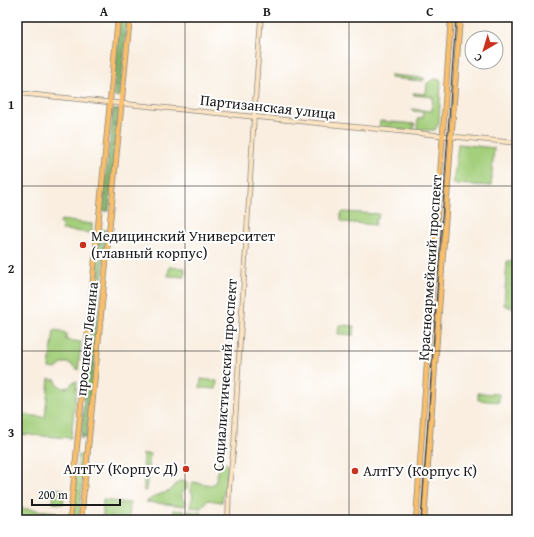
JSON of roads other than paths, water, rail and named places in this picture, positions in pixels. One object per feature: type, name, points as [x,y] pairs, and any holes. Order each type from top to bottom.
[{"type":"main road","name":"проспект Ленина","points":[[70,520],[118,17]]},
{"type":"main road","name":"проспект Ленина","points":[[81,520],[130,17]]},
{"type":"main road","name":"Красноармейский проспект","points":[[416,520],[444,136],[451,17]]},
{"type":"main road","name":"Красноармейский проспект","points":[[424,520],[460,17]]},
{"type":"main road","points":[[449,57],[457,58]]},
{"type":"main road","points":[[433,276],[441,277]]},
{"type":"street","name":"Социалистический проспект","points":[[228,520],[261,17]]},
{"type":"street","name":"Партизанская улица","points":[[17,93],[254,118],[517,143]]},
{"type":"tram line","points":[[421,520],[456,17]]},
{"type":"place","name":"Медицинский Университет (главный корпус)","points":[[83,245]]},
{"type":"place","name":"АлтГУ (Корпус Д)","points":[[186,469]]},
{"type":"place","name":"АлтГУ (Корпус К)","points":[[355,471]]}]
